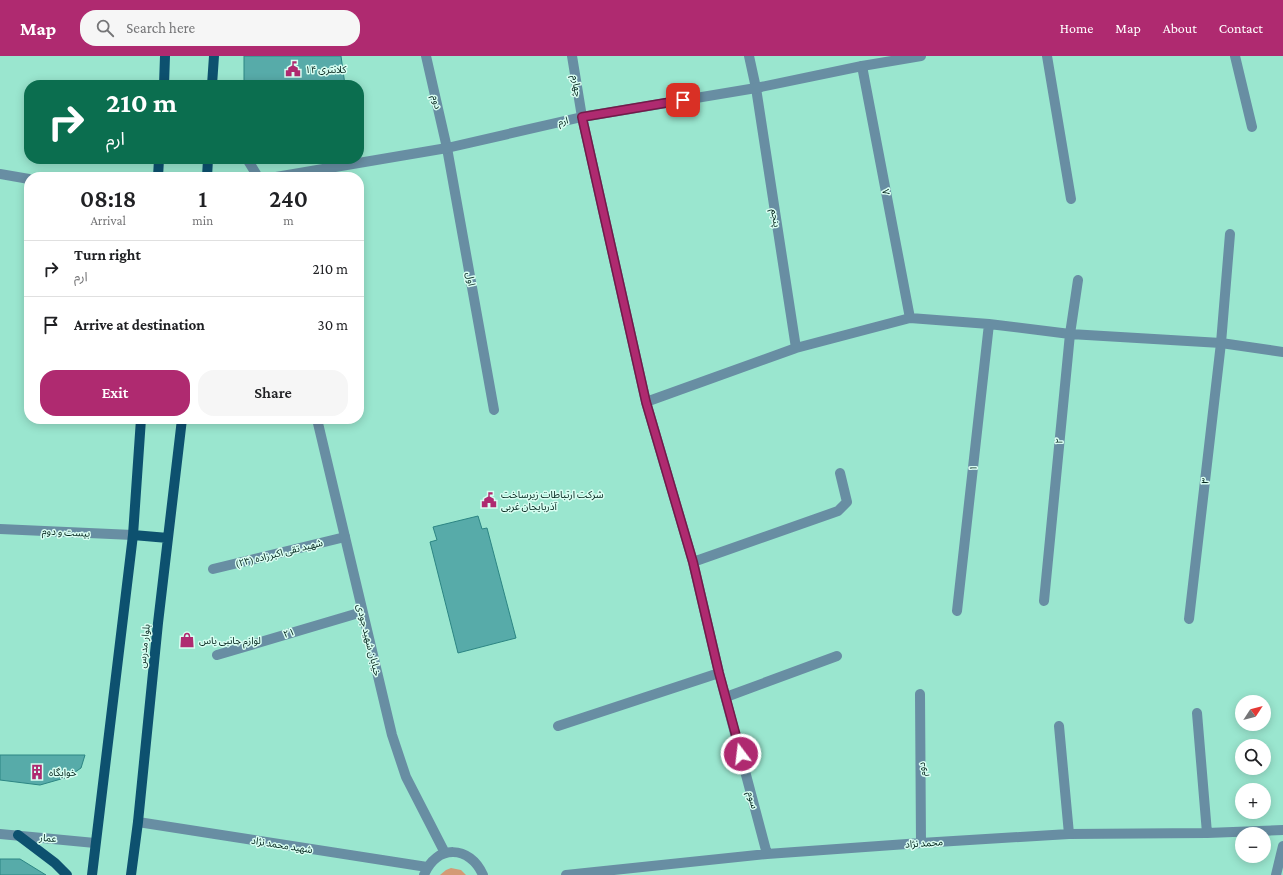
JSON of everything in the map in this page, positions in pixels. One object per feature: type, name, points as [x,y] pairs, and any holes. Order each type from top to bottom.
[{"type":"main road","points":[[164,80],[165,56]]},
{"type":"main road","points":[[212,80],[214,56]]},
{"type":"main road","points":[[92,875],[133,535],[141,424]]},
{"type":"main road","name":"بلوار مدرس","points":[[131,875],[181,424]]},
{"type":"main road","points":[[133,535],[168,538]]},
{"type":"main road","points":[[18,835],[55,863],[66,875]]},
{"type":"street","name":"دوم","points":[[426,56],[447,148]]},
{"type":"street","name":"چهارم","points":[[572,56],[582,117]]},
{"type":"street","name":"پنجم","points":[[749,56],[756,88],[796,348]]},
{"type":"street","name":"ارم","points":[[364,162],[447,148],[582,117],[756,88],[862,66],[921,56]]},
{"type":"street","points":[[1047,56],[1071,199]]},
{"type":"street","points":[[1234,56],[1252,128]]},
{"type":"street","name":"۷","points":[[862,66],[910,318]]},
{"type":"street","name":"سوم","points":[[582,117],[646,402],[693,562],[719,673],[767,854]]},
{"type":"street","name":"اول","points":[[447,148],[494,410]]},
{"type":"street","name":"ارم","points":[[305,172],[353,164]]},
{"type":"street","points":[[0,174],[24,178]]},
{"type":"street","name":"۳","points":[[1189,618],[1221,343],[1230,234]]},
{"type":"street","name":"۲","points":[[1044,602],[1070,334],[1078,280]]},
{"type":"street","points":[[646,402],[796,348],[910,318],[989,324],[1070,334],[1221,343],[1283,352]]},
{"type":"street","name":"۱","points":[[957,611],[989,324]]},
{"type":"street","name":"خیابان شهید جودی","points":[[318,424],[392,735],[406,777],[445,853]]},
{"type":"street","points":[[693,562],[838,511],[848,502],[840,473]]},
{"type":"street","name":"بیست و دوم","points":[[0,529],[133,535]]},
{"type":"street","name":"شهید تقی اکبرزاده (۲۳)","points":[[213,569],[345,537]]},
{"type":"street","name":"۲۱","points":[[217,655],[362,612]]},
{"type":"street","points":[[726,697],[836,656]]},
{"type":"street","points":[[558,726],[719,673]]},
{"type":"street","name":"دوم","points":[[920,694],[921,843]]},
{"type":"street","points":[[1197,713],[1207,833]]},
{"type":"street","points":[[1059,726],[1069,834]]},
{"type":"street","name":"شهید محمد نژاد","points":[[138,822],[425,871]]},
{"type":"street","name":"محمد نژاد","points":[[566,875],[767,854],[921,843],[1069,834],[1207,833],[1283,830]]},
{"type":"street","name":"عمار","points":[[0,834],[95,843]]},
{"type":"street","points":[[1276,875],[1283,846]]},
{"type":"street","points":[[425,871],[438,856],[445,853],[461,853],[475,861],[483,875]]},
{"type":"shaded area","points":[[451,868],[461,870],[466,875],[440,875]]},
{"type":"building","name":"کلانتری ۱۴","points":[[244,56],[341,56],[344,80],[244,80]]},
{"type":"building","points":[[478,516],[482,529],[487,528],[516,638],[458,653],[430,542],[437,540],[433,527]]},
{"type":"building","name":"خوابگاه","points":[[0,755],[85,755],[81,768],[68,777],[40,785],[0,780]]},
{"type":"building","points":[[0,859],[20,859],[46,875],[0,875]]},
{"type":"place","name":"کلانتری ۱۴","points":[[293,69]]},
{"type":"place","name":"شرکت ارتباطات زیرساخت آذربایجان غربی","points":[[489,500]]},
{"type":"place","name":"لوازم جانبی یاس","points":[[187,640]]},
{"type":"place","name":"خوابگاه","points":[[37,772]]},
{"type":"route","points":[[683,100],[582,117],[646,402],[693,562],[719,673],[741,754]]}]
